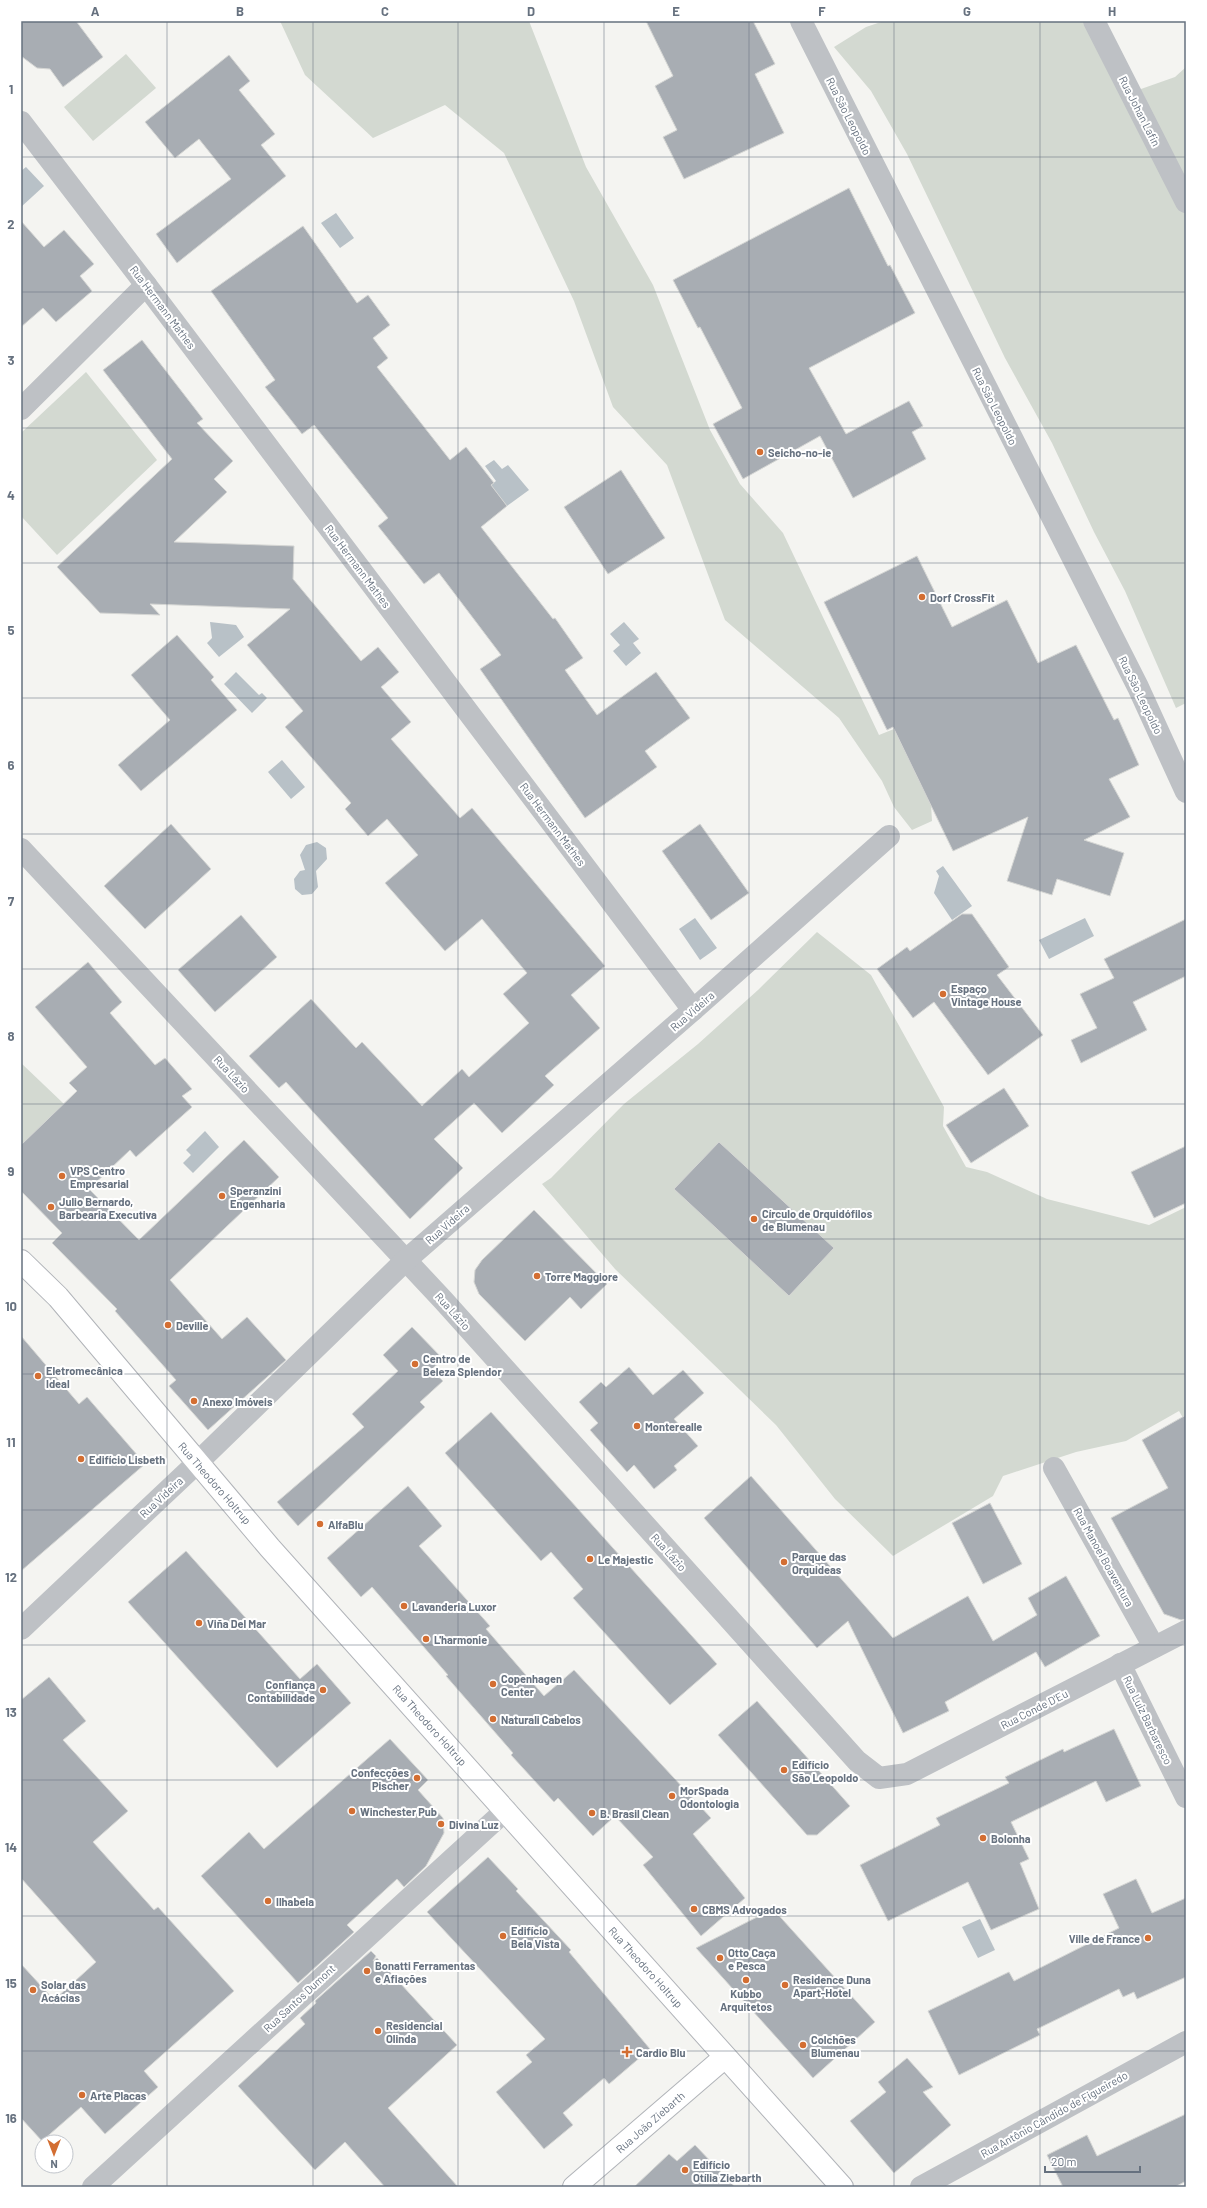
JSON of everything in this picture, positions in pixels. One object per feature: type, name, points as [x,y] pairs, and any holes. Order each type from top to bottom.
[{"type":"main road","name":"Rua Theodoro Holtrup","points":[[21,1261],[58,1297],[270,1548],[842,2187]]},
{"type":"main road","name":"Rua João Ziebarth","points":[[574,2187],[726,2057]]},
{"type":"street","name":"Rua São Leopoldo","points":[[801,21],[1138,687],[1186,792]]},
{"type":"street","name":"Rua Johan Lafin","points":[[1094,21],[1186,202]]},
{"type":"street","name":"Rua Hermann Mathes","points":[[21,122],[146,285],[693,1010]]},
{"type":"street","points":[[21,409],[146,285]]},
{"type":"street","name":"Rua Videira","points":[[21,1629],[197,1463],[406,1260],[693,1010],[889,836]]},
{"type":"street","name":"Rua Lázio","points":[[21,848],[406,1260],[857,1761],[879,1778]]},
{"type":"street","name":"Rua Manoel Boaventura","points":[[1054,1468],[1154,1647]]},
{"type":"street","name":"Rua Conde D'Eu","points":[[879,1778],[907,1774],[1186,1631]]},
{"type":"street","name":"Rua Luiz Barbaresco","points":[[1120,1664],[1186,1797]]},
{"type":"street","name":"Rua Santos Dumont","points":[[93,2187],[506,1810]]},
{"type":"street","name":"Rua Antônio Cândido de Figueiredo","points":[[921,2187],[1186,2042]]},
{"type":"shaded area","points":[[280,21],[529,21],[586,167],[653,285],[710,430],[740,484],[783,533],[879,735],[894,729],[931,804],[932,821],[912,830],[894,807],[882,781],[839,718],[725,620],[667,465],[613,407],[574,301],[504,153],[445,105],[373,138],[305,75]]},
{"type":"shaded area","points":[[884,21],[1083,21],[1124,95],[1175,77],[1186,67],[1186,703],[1176,708],[1125,591],[1094,532],[1052,443],[1005,358],[907,154],[871,91],[834,47],[866,27]]},
{"type":"shaded area","points":[[126,54],[156,88],[93,141],[64,107]]},
{"type":"shaded area","points":[[26,167],[44,186],[21,207],[21,171]]},
{"type":"shaded area","points":[[336,213],[354,238],[340,248],[321,223]]},
{"type":"shaded area","points":[[86,372],[157,460],[57,555],[21,516],[21,433]]},
{"type":"shaded area","points":[[494,460],[502,469],[508,465],[529,490],[507,506],[491,485],[496,481],[485,466]]},
{"type":"shaded area","points":[[210,622],[236,625],[244,637],[219,657],[207,643],[212,638]]},
{"type":"shaded area","points":[[624,622],[639,639],[633,643],[641,653],[626,666],[613,651],[620,645],[610,634]]},
{"type":"shaded area","points":[[236,672],[259,695],[262,693],[267,698],[252,713],[224,684]]},
{"type":"shaded area","points":[[282,760],[305,787],[291,799],[268,772]]},
{"type":"shaded area","points":[[317,842],[326,848],[327,859],[316,871],[318,887],[312,894],[302,895],[295,889],[294,879],[300,871],[305,870],[300,855],[306,845]]},
{"type":"shaded area","points":[[943,866],[972,906],[952,920],[934,893],[939,876],[936,871]]},
{"type":"shaded area","points":[[695,918],[717,948],[700,960],[679,929]]},
{"type":"shaded area","points":[[1085,918],[1094,936],[1049,959],[1039,940]]},
{"type":"shaded area","points":[[817,932],[871,975],[944,1107],[943,1126],[966,1167],[987,1172],[1047,1199],[1149,1225],[1186,1207],[1186,1423],[1179,1411],[1126,1441],[1076,1452],[1003,1476],[993,1496],[893,1556],[835,1499],[776,1425],[615,1269],[542,1184],[551,1178],[624,1104],[698,1044],[758,990]]},
{"type":"shaded area","points":[[21,1063],[64,1104],[21,1145]]},
{"type":"shaded area","points":[[205,1131],[219,1147],[193,1173],[183,1163],[191,1155],[186,1150]]},
{"type":"shaded area","points":[[980,1919],[995,1950],[978,1958],[962,1927]]},
{"type":"building","points":[[21,21],[76,21],[103,57],[63,87],[50,69],[37,68],[21,56]]},
{"type":"building","points":[[646,21],[753,21],[775,64],[755,74],[784,133],[684,179],[663,137],[677,130],[655,86],[673,76]]},
{"type":"building","points":[[229,55],[250,81],[239,90],[275,134],[261,145],[286,176],[177,263],[156,234],[231,179],[199,139],[175,158],[145,122]]},
{"type":"building","points":[[849,188],[888,266],[890,265],[915,313],[809,368],[846,434],[909,401],[923,426],[912,432],[926,459],[853,498],[820,436],[743,479],[713,424],[742,408],[700,327],[698,328],[673,280]]},
{"type":"building","points":[[21,221],[44,247],[64,230],[94,264],[80,276],[92,291],[56,322],[43,308],[21,327]]},
{"type":"building","points":[[303,226],[357,303],[368,295],[390,325],[373,338],[388,358],[377,367],[450,460],[466,447],[494,483],[491,485],[507,506],[481,527],[553,619],[555,618],[583,658],[565,670],[597,715],[656,672],[690,718],[645,751],[657,767],[585,818],[480,669],[501,655],[439,573],[424,584],[378,526],[388,518],[314,425],[302,434],[265,387],[275,380],[211,291]]},
{"type":"building","points":[[142,340],[203,419],[197,423],[233,461],[214,479],[227,492],[174,542],[294,546],[293,579],[361,661],[378,647],[399,672],[381,687],[411,722],[391,739],[460,818],[472,808],[605,966],[571,995],[600,1028],[545,1076],[554,1085],[502,1133],[474,1103],[434,1139],[463,1168],[410,1219],[286,1082],[279,1088],[249,1056],[311,999],[356,1048],[362,1042],[422,1106],[462,1069],[469,1077],[529,1023],[503,994],[527,973],[482,919],[445,951],[385,883],[418,855],[387,819],[368,836],[345,809],[351,803],[285,727],[303,711],[247,645],[290,609],[150,604],[160,615],[100,613],[57,567],[172,459],[103,370]]},
{"type":"building","points":[[621,470],[665,538],[608,574],[564,507]]},
{"type":"building","points":[[917,556],[952,627],[1007,600],[1038,663],[1076,645],[1114,720],[1118,718],[1139,765],[1109,779],[1130,817],[1084,840],[1124,853],[1110,896],[1057,879],[1052,895],[1007,881],[1028,817],[953,851],[893,727],[887,730],[824,602]]},
{"type":"building","points":[[177,635],[214,677],[211,680],[237,710],[141,791],[118,765],[170,720],[131,675]]},
{"type":"building","points":[[171,824],[211,869],[145,929],[104,886]]},
{"type":"building","points":[[700,824],[749,893],[711,920],[662,851]]},
{"type":"building","name":"Espaço Vintage House","points":[[962,914],[972,914],[1009,967],[997,975],[1043,1035],[988,1075],[934,1002],[913,1018],[877,969],[907,947],[910,951]]},
{"type":"building","points":[[241,915],[277,957],[215,1012],[178,970]]},
{"type":"building","points":[[1186,919],[1186,976],[1133,1002],[1147,1030],[1081,1063],[1071,1040],[1097,1028],[1080,994],[1114,978],[1104,959]]},
{"type":"building","points":[[88,962],[122,1002],[110,1013],[155,1065],[165,1058],[192,1089],[182,1096],[192,1107],[136,1157],[130,1150],[89,1189],[139,1240],[244,1140],[279,1177],[170,1280],[222,1339],[247,1317],[286,1360],[208,1430],[169,1386],[176,1380],[115,1311],[117,1309],[52,1243],[62,1233],[21,1191],[21,1145],[77,1091],[69,1083],[87,1067],[35,1007]]},
{"type":"building","points":[[1004,1088],[1029,1126],[971,1163],[946,1125]]},
{"type":"building","points":[[719,1142],[834,1248],[789,1296],[674,1189]]},
{"type":"building","points":[[1186,1146],[1186,1203],[1154,1218],[1131,1172]]},
{"type":"building","name":"Torre Maggiore","points":[[534,1210],[607,1284],[581,1309],[570,1297],[525,1341],[479,1294],[474,1282],[475,1270],[482,1260]]},
{"type":"building","points":[[412,1327],[443,1359],[431,1370],[443,1381],[420,1402],[425,1407],[298,1526],[277,1502],[364,1427],[352,1414],[398,1371],[383,1355]]},
{"type":"building","points":[[21,1336],[79,1404],[87,1397],[145,1464],[21,1571]]},
{"type":"building","name":"Monterealle","points":[[629,1367],[653,1395],[683,1370],[704,1393],[674,1419],[698,1446],[674,1466],[677,1470],[654,1489],[634,1465],[627,1472],[590,1430],[598,1423],[579,1402],[601,1382],[606,1387]]},
{"type":"building","name":"Le Majestic","points":[[491,1412],[717,1664],[670,1705],[573,1598],[583,1589],[551,1552],[541,1561],[445,1453]]},
{"type":"building","points":[[1186,1415],[1186,1619],[1181,1620],[1164,1614],[1111,1518],[1168,1488],[1142,1440]]},
{"type":"building","points":[[751,1476],[893,1638],[968,1596],[993,1641],[1037,1615],[1028,1598],[1066,1576],[1100,1636],[1045,1667],[1036,1652],[945,1702],[949,1711],[903,1733],[848,1621],[817,1648],[704,1518]]},
{"type":"building","points":[[408,1486],[442,1526],[419,1546],[490,1626],[486,1629],[544,1696],[574,1670],[711,1818],[693,1834],[745,1898],[701,1936],[643,1865],[653,1857],[615,1816],[593,1836],[558,1798],[554,1802],[511,1755],[513,1753],[446,1676],[448,1675],[372,1587],[361,1597],[327,1558]]},
{"type":"building","points":[[990,1503],[1022,1564],[983,1584],[952,1523]]},
{"type":"building","points":[[186,1551],[300,1679],[317,1664],[351,1703],[277,1768],[128,1602]]},
{"type":"building","points":[[49,1677],[86,1721],[63,1740],[128,1811],[93,1842],[154,1910],[158,1907],[234,1991],[144,2071],[158,2087],[105,2134],[81,2107],[50,2134],[36,2134],[21,2118],[21,1964],[54,2000],[96,1962],[21,1878],[21,1700]]},
{"type":"building","name":"Edifício São Leopoldo","points":[[757,1701],[850,1806],[817,1835],[807,1835],[718,1735]]},
{"type":"building","points":[[1114,1729],[1141,1786],[1106,1802],[1096,1781],[1011,1822],[1029,1859],[1020,1863],[1039,1909],[991,1930],[968,1882],[888,1921],[860,1865],[940,1825],[936,1818],[1009,1783],[1005,1777],[1063,1749],[1064,1752]]},
{"type":"building","points":[[390,1739],[428,1780],[418,1790],[443,1818],[444,1833],[426,1866],[404,1887],[397,1879],[347,1925],[354,1932],[298,1983],[201,1876],[249,1832],[264,1849]]},
{"type":"building","points":[[488,1857],[518,1889],[516,1891],[571,1950],[569,1952],[650,2049],[609,2084],[604,2078],[563,2113],[573,2125],[544,2149],[496,2092],[532,2062],[526,2055],[545,2039],[427,1912]]},
{"type":"building","points":[[1136,1879],[1152,1913],[1186,1898],[1186,1977],[1137,1999],[1134,1992],[1123,1997],[1119,1989],[1037,2029],[1040,2035],[959,2075],[928,2011],[1009,1972],[1014,1981],[1119,1928],[1103,1894]]},
{"type":"building","name":"Residence Duna Apart-Hotel","points":[[773,1909],[875,2022],[813,2078],[696,1948]]},
{"type":"building","points":[[371,1951],[376,1956],[373,1961],[377,1958],[457,2045],[388,2108],[458,2187],[385,2187],[345,2142],[315,2170],[238,2086],[305,2024],[300,2018],[316,2003],[315,2001]]},
{"type":"building","points":[[907,2058],[933,2087],[923,2092],[951,2125],[894,2173],[850,2121],[886,2092],[878,2082]]},
{"type":"building","points":[[1186,2114],[1186,2181],[1175,2187],[1063,2187],[1047,2155],[1087,2135],[1097,2156]]},
{"type":"building","name":"Edifício Otília Ziebarth","points":[[695,2145],[735,2187],[634,2187],[669,2154],[677,2161]]},
{"type":"place","name":"Seicho-no-ie","points":[[760,452]]},
{"type":"place","name":"Dorf CrossFit","points":[[922,597]]},
{"type":"place","name":"Espaço Vintage House","points":[[943,994]]},
{"type":"place","name":"VPS Centro Empresarial","points":[[62,1176]]},
{"type":"place","name":"Speranzini Engenharia","points":[[222,1196]]},
{"type":"place","name":"Julio Bernardo, Barbearia Executiva","points":[[51,1207]]},
{"type":"place","name":"Círculo de Orquidófilos de Blumenau","points":[[754,1219]]},
{"type":"place","name":"Torre Maggiore","points":[[537,1276]]},
{"type":"place","name":"Deville","points":[[168,1325]]},
{"type":"place","name":"Centro de Beleza Splendor","points":[[415,1364]]},
{"type":"place","name":"Eletromecânica Ideal","points":[[38,1376]]},
{"type":"place","name":"Anexo Imóveis","points":[[194,1401]]},
{"type":"place","name":"Monterealle","points":[[637,1426]]},
{"type":"place","name":"Edifício Lisbeth","points":[[81,1459]]},
{"type":"place","name":"AlfaBlu","points":[[320,1524]]},
{"type":"place","name":"Le Majestic","points":[[590,1559]]},
{"type":"place","name":"Parque das Orquideas","points":[[784,1562]]},
{"type":"place","name":"Lavanderia Luxor","points":[[404,1606]]},
{"type":"place","name":"Viña Del Mar","points":[[199,1623]]},
{"type":"place","name":"L'harmonie","points":[[426,1639]]},
{"type":"place","name":"Copenhagen Center","points":[[493,1684]]},
{"type":"place","name":"Confiança Contabilidade","points":[[323,1690]]},
{"type":"place","name":"Naturali Cabelos","points":[[493,1719]]},
{"type":"place","name":"Edifício São Leopoldo","points":[[784,1770]]},
{"type":"place","name":"Confecções Pischer","points":[[417,1778]]},
{"type":"place","name":"MorSpada Odontologia","points":[[672,1796]]},
{"type":"place","name":"Winchester Pub","points":[[352,1811]]},
{"type":"place","name":"B. Brasil Clean","points":[[592,1813]]},
{"type":"place","name":"Divina Luz","points":[[441,1824]]},
{"type":"place","name":"Bolonha","points":[[983,1838]]},
{"type":"place","name":"Ilhabela","points":[[268,1901]]},
{"type":"place","name":"CBMS Advogados","points":[[694,1909]]},
{"type":"place","name":"Edifício Bela Vista","points":[[503,1936]]},
{"type":"place","name":"Ville de France","points":[[1148,1938]]},
{"type":"place","name":"Otto Caça e Pesca","points":[[720,1958]]},
{"type":"place","name":"Bonatti Ferramentas e Afiações","points":[[367,1971]]},
{"type":"place","name":"Kubbo Arquitetos","points":[[746,1980]]},
{"type":"place","name":"Residence Duna Apart-Hotel","points":[[785,1985]]},
{"type":"place","name":"Solar das Acácias","points":[[33,1990]]},
{"type":"place","name":"Residencial Olinda","points":[[378,2031]]},
{"type":"place","name":"Colchões Blumenau","points":[[803,2045]]},
{"type":"place","name":"Cardio Blu","points":[[627,2052]]},
{"type":"place","name":"Arte Placas","points":[[82,2095]]},
{"type":"place","name":"Edifício Otília Ziebarth","points":[[685,2170]]}]
